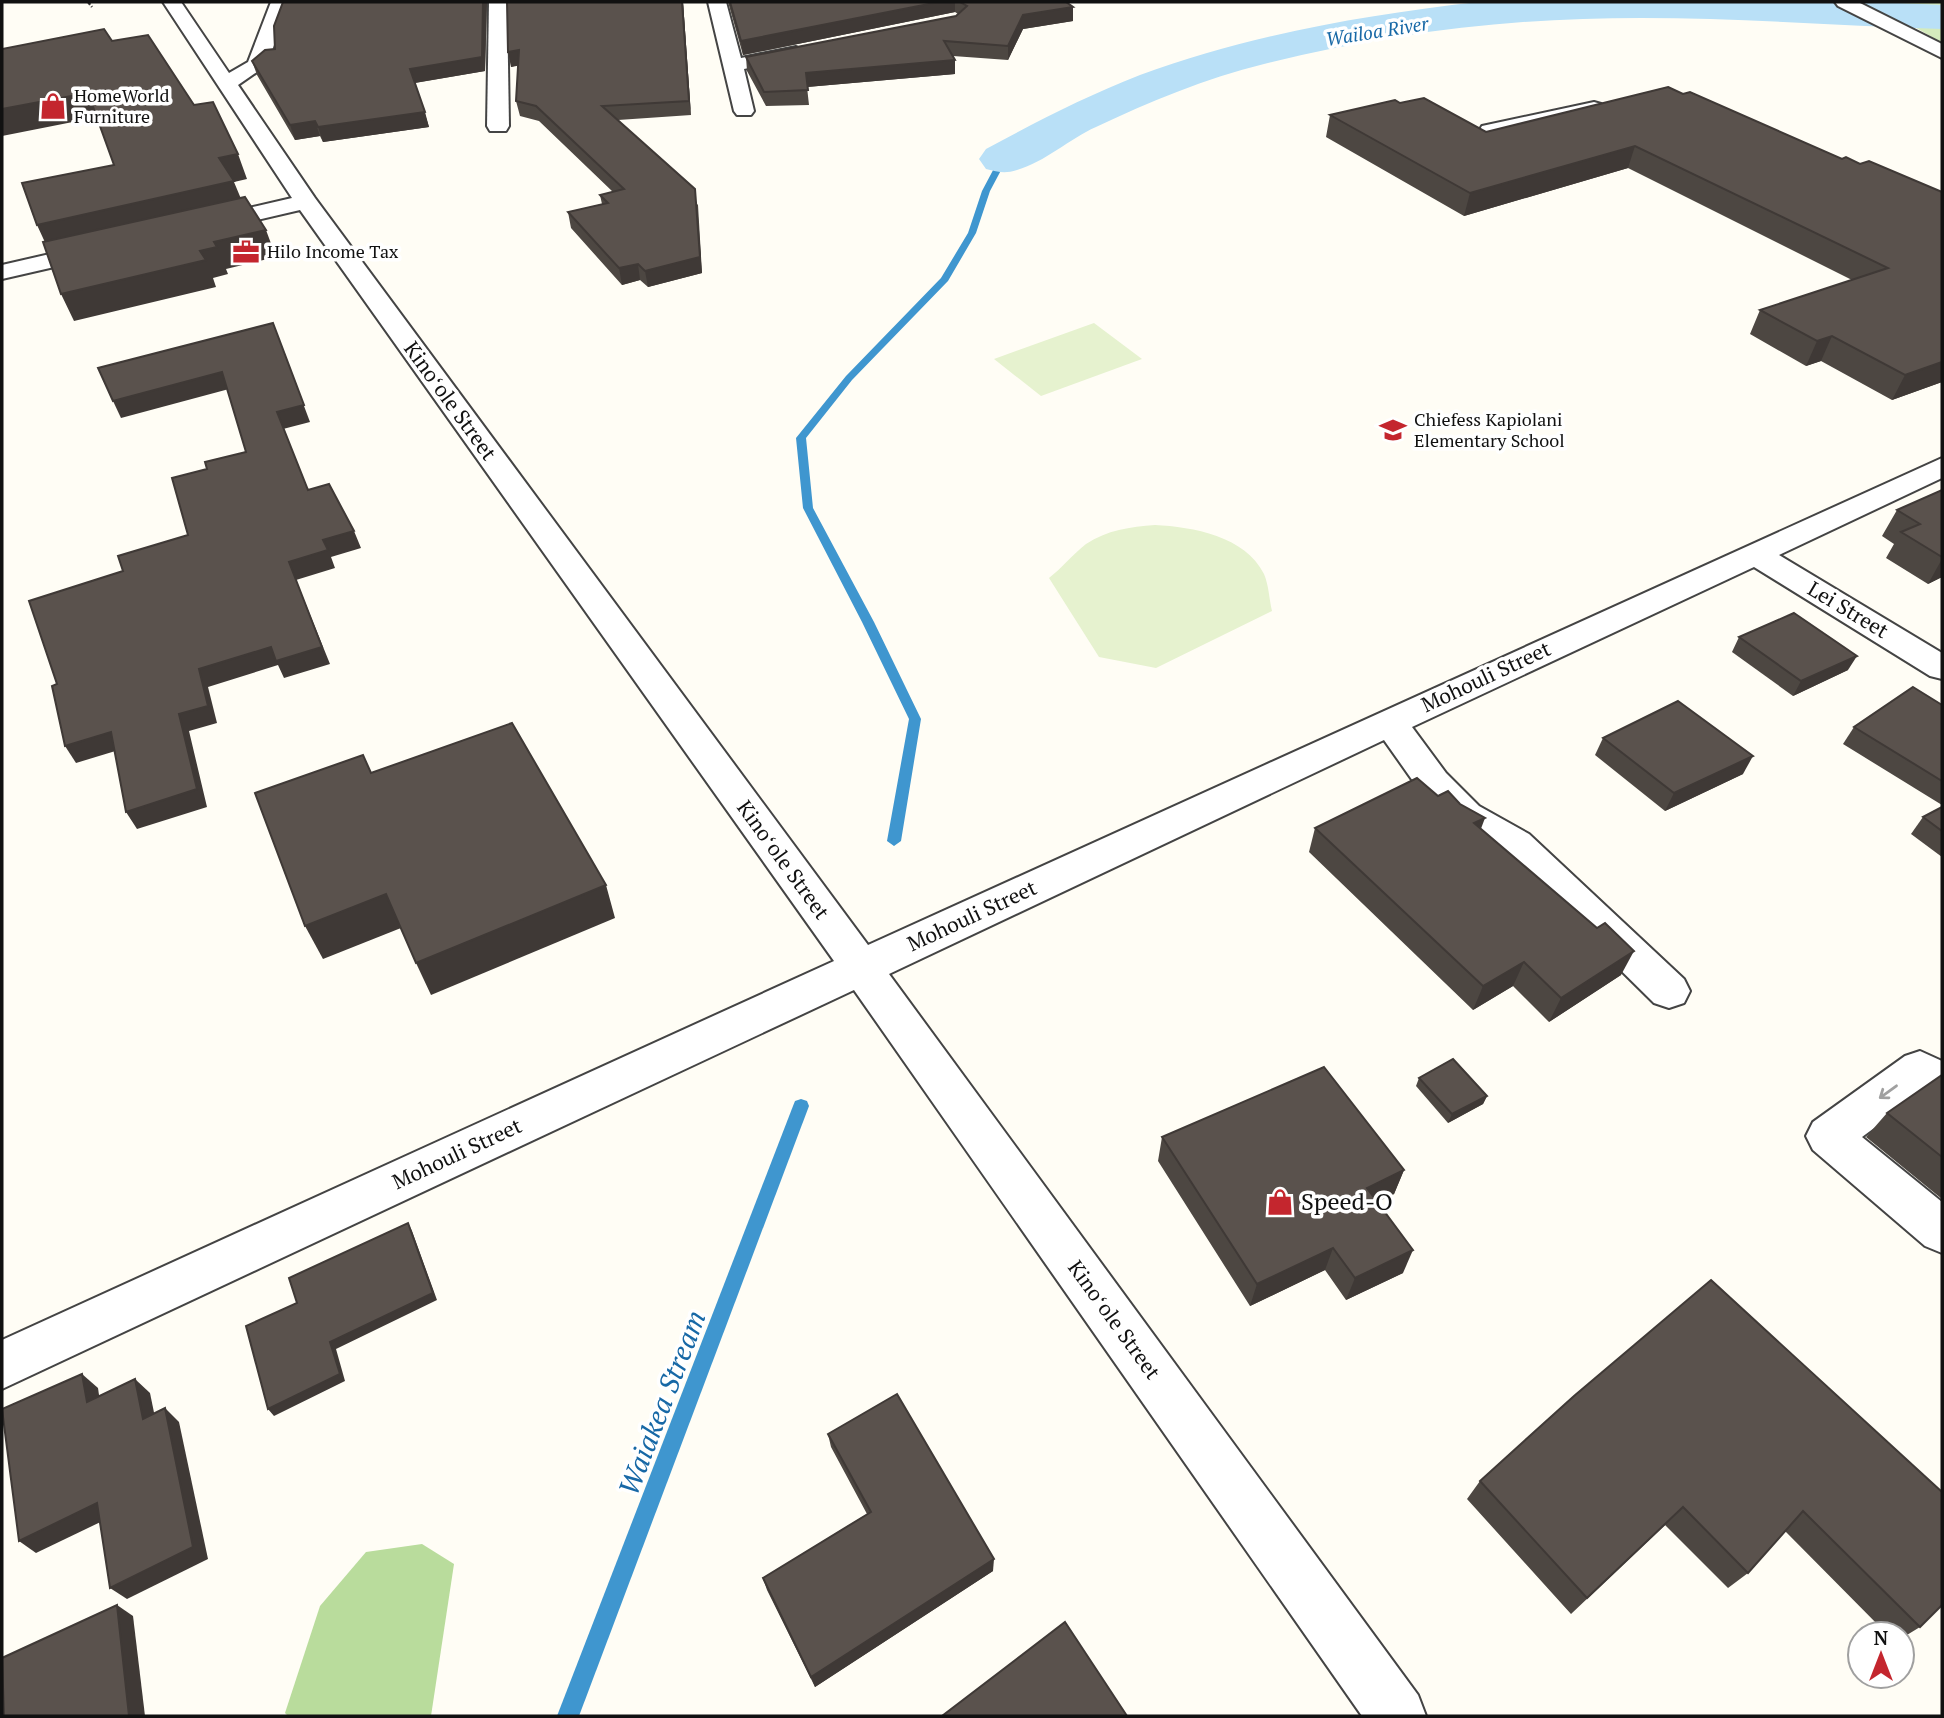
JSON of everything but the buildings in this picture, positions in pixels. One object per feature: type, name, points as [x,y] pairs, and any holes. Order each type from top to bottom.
[{"type":"street","name":"Kinoʻole Street","points":[[172,2],[306,202],[861,967],[1397,1716]]},
{"type":"street","points":[[226,83],[257,65],[280,2]]},
{"type":"street","points":[[498,2],[498,126]]},
{"type":"street","points":[[717,2],[744,111]]},
{"type":"street","points":[[1844,2],[1940,51]]},
{"type":"street","points":[[733,65],[811,50]]},
{"type":"street","points":[[1490,131],[1610,104]]},
{"type":"street","points":[[184,230],[306,202]]},
{"type":"street","points":[[2,272],[119,245]]},
{"type":"street","name":"Mohouli Street","points":[[2,1365],[1754,553],[1932,483]]},
{"type":"street","name":"Lei Street","points":[[1754,553],[1942,668]]},
{"type":"street","points":[[1390,722],[1433,782],[1466,816],[1516,844],[1669,991]]},
{"type":"street","points":[[1942,1086],[1920,1069],[1829,1136],[1942,1231]]},
{"type":"path","points":[[88,2],[92,7]]},
{"type":"green space","points":[[1872,2],[1942,2],[1942,43]]},
{"type":"green space","points":[[1094,323],[1142,359],[1041,396],[994,359]]},
{"type":"green space","points":[[1155,525],[1201,531],[1231,542],[1244,551],[1264,574],[1272,611],[1156,668],[1099,657],[1049,578],[1081,548],[1102,535]]},
{"type":"green space","points":[[422,1544],[454,1564],[431,1716],[288,1716],[285,1713],[320,1606],[366,1552]]},
{"type":"waterway","name":"Wailoa River","points":[[1003,159],[1078,118],[1156,84],[1239,58],[1323,37],[1410,22],[1496,12],[1667,6],[1942,17]]},
{"type":"waterway","points":[[894,841],[915,719],[808,508],[801,438],[849,378],[945,279],[972,233],[986,191],[1003,159]]},
{"type":"waterway","name":"Waiakea Stream","points":[[568,1716],[801,1106]]},
{"type":"place","name":"HomeWorld Furniture","points":[[53,106]]},
{"type":"place","name":"Hilo Income Tax","points":[[246,252]]},
{"type":"place","name":"Chiefess Kapiolani Elementary School","points":[[1393,430]]},
{"type":"place","name":"Speed-O","points":[[1280,1202]]}]
